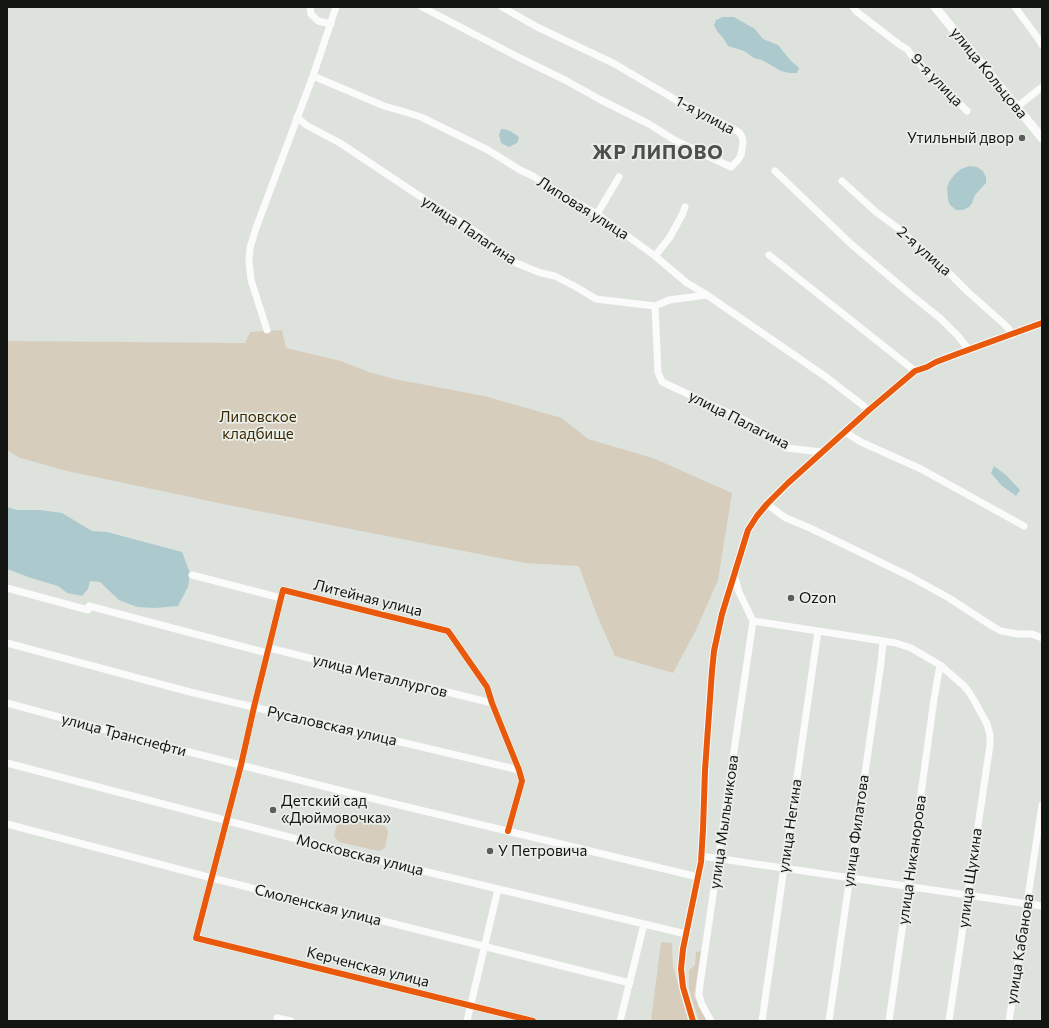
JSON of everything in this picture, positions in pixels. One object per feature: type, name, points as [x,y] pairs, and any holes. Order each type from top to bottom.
[{"type":"main road","name":"улица Кольцова","points":[[935,7],[1042,138]]},
{"type":"street","points":[[310,7],[312,14],[318,21],[331,24]]},
{"type":"street","points":[[267,330],[251,280],[249,262],[250,248],[256,228],[313,76],[336,7]]},
{"type":"street","name":"1-я улица","points":[[422,7],[649,124],[676,141],[731,167],[738,160],[741,155],[743,142],[739,132],[683,104],[613,63],[537,27],[502,7]]},
{"type":"street","name":"9-я улица","points":[[853,7],[857,12],[907,49],[967,111]]},
{"type":"street","points":[[1015,7],[1042,45]]},
{"type":"street","name":"Липовая улица","points":[[313,76],[384,106],[428,121],[488,150],[597,214],[655,256],[687,283],[708,295],[826,377],[869,410]]},
{"type":"street","points":[[1016,107],[1042,87]]},
{"type":"street","name":"улица Палагина","points":[[297,117],[306,125],[340,143],[479,234],[501,254],[516,263],[541,273],[555,276],[596,299],[655,306],[669,300],[708,295]]},
{"type":"street","points":[[775,171],[851,244],[941,319],[958,336],[969,350]]},
{"type":"street","points":[[597,214],[619,177]]},
{"type":"street","name":"2-я улица","points":[[842,181],[876,212],[900,229],[1004,324],[1012,334]]},
{"type":"street","points":[[655,256],[670,238],[682,216],[685,207]]},
{"type":"street","points":[[769,255],[915,371]]},
{"type":"street","name":"улица Палагина","points":[[655,306],[658,372],[662,382],[748,422],[786,448],[822,452]]},
{"type":"street","points":[[693,1021],[681,969],[682,954],[698,877],[704,829],[705,770],[712,671],[718,630],[748,530],[767,504],[788,483],[915,371],[1042,323]]},
{"type":"street","points":[[845,432],[861,442],[921,469],[1024,526]]},
{"type":"street","points":[[767,504],[786,518],[885,564],[930,587],[1001,631],[1018,634],[1032,634],[1042,638]]},
{"type":"street","points":[[734,574],[739,592],[753,621],[896,643],[911,648],[940,665]]},
{"type":"street","name":"Литейная улица","points":[[192,575],[448,631],[487,687],[492,703]]},
{"type":"street","name":"улица Металлургов","points":[[7,588],[492,703]]},
{"type":"street","points":[[729,590],[739,592]]},
{"type":"street","points":[[212,878],[282,594]]},
{"type":"street","name":"улица Мыльникова","points":[[711,1021],[702,1005],[699,990],[753,621]]},
{"type":"street","name":"улица Негина","points":[[762,1021],[818,631]]},
{"type":"street","name":"улица Филатова","points":[[829,1021],[881,664],[883,641]]},
{"type":"street","name":"Русаловская улица","points":[[7,643],[190,692],[519,770]]},
{"type":"street","name":"улица Никанорова","points":[[889,1021],[940,665]]},
{"type":"street","name":"улица Щукина","points":[[940,665],[969,692],[987,724],[990,734],[990,745],[949,1021]]},
{"type":"street","name":"улица Транснефти","points":[[7,703],[240,765],[698,877]]},
{"type":"street","points":[[492,703],[522,781],[508,831]]},
{"type":"street","name":"Московская улица","points":[[7,763],[369,858],[686,934]]},
{"type":"street","name":"улица Кабанова","points":[[1009,1021],[1042,805]]},
{"type":"street","name":"Смоленская улица","points":[[7,824],[212,878],[630,983]]},
{"type":"street","points":[[701,856],[1042,906]]},
{"type":"street","name":"Керченская улица","points":[[212,878],[196,938],[533,1021]]},
{"type":"street","points":[[467,1021],[486,947],[498,889]]},
{"type":"street","points":[[620,1021],[644,924]]},
{"type":"street","points":[[276,1018],[291,1021]]},
{"type":"green space","name":"Липовское кладбище","points":[[282,330],[286,348],[341,361],[369,372],[394,379],[484,396],[562,418],[588,439],[653,458],[732,493],[718,580],[696,630],[673,673],[615,656],[596,613],[579,566],[525,563],[233,506],[67,471],[20,458],[7,450],[7,341],[245,343],[250,332]]},
{"type":"green space","points":[[344,816],[385,826],[388,832],[385,848],[379,851],[339,842],[334,836],[338,820],[340,817]]},
{"type":"green space","points":[[661,942],[672,943],[673,966],[688,1021],[651,1021]]},
{"type":"green space","points":[[701,951],[694,996],[707,1021],[699,1021],[689,989],[689,970],[695,965],[696,952]]},
{"type":"water","points":[[723,17],[734,17],[755,29],[763,39],[778,45],[799,68],[797,73],[781,71],[762,60],[754,58],[744,51],[728,46],[714,25],[716,20]]},
{"type":"water","points":[[501,129],[510,131],[518,136],[519,138],[517,143],[509,147],[501,143],[499,135]]},
{"type":"water","points":[[969,166],[977,167],[983,171],[986,177],[986,183],[975,195],[969,207],[963,210],[956,210],[950,205],[947,188],[949,182],[955,174],[961,169]]},
{"type":"water","points":[[994,466],[1006,475],[1020,490],[1016,496],[1001,485],[991,473]]},
{"type":"water","points":[[7,507],[17,510],[40,510],[62,513],[92,531],[107,532],[182,552],[190,573],[188,587],[178,606],[155,608],[137,607],[119,600],[100,582],[90,581],[88,589],[82,596],[67,593],[58,586],[7,569]]},
{"type":"cycle path","points":[[693,1021],[683,987],[681,969],[683,949],[701,862],[705,770],[714,651],[722,614],[748,530],[767,504],[788,483],[915,371],[1042,323]]},
{"type":"cycle path","points":[[508,831],[522,781],[519,770],[487,687],[448,631],[283,590],[241,765],[196,938],[533,1021]]},
{"type":"place","name":"Утильный двор","points":[[1022,138]]},
{"type":"place","name":"Ozon","points":[[791,598]]},
{"type":"place","name":"Детский сад «Дюймовочка»","points":[[273,810]]},
{"type":"place","name":"У Петровича","points":[[490,851]]},
{"type":"district","name":"ЖР ЛИПОВО","points":[[658,153]]}]
